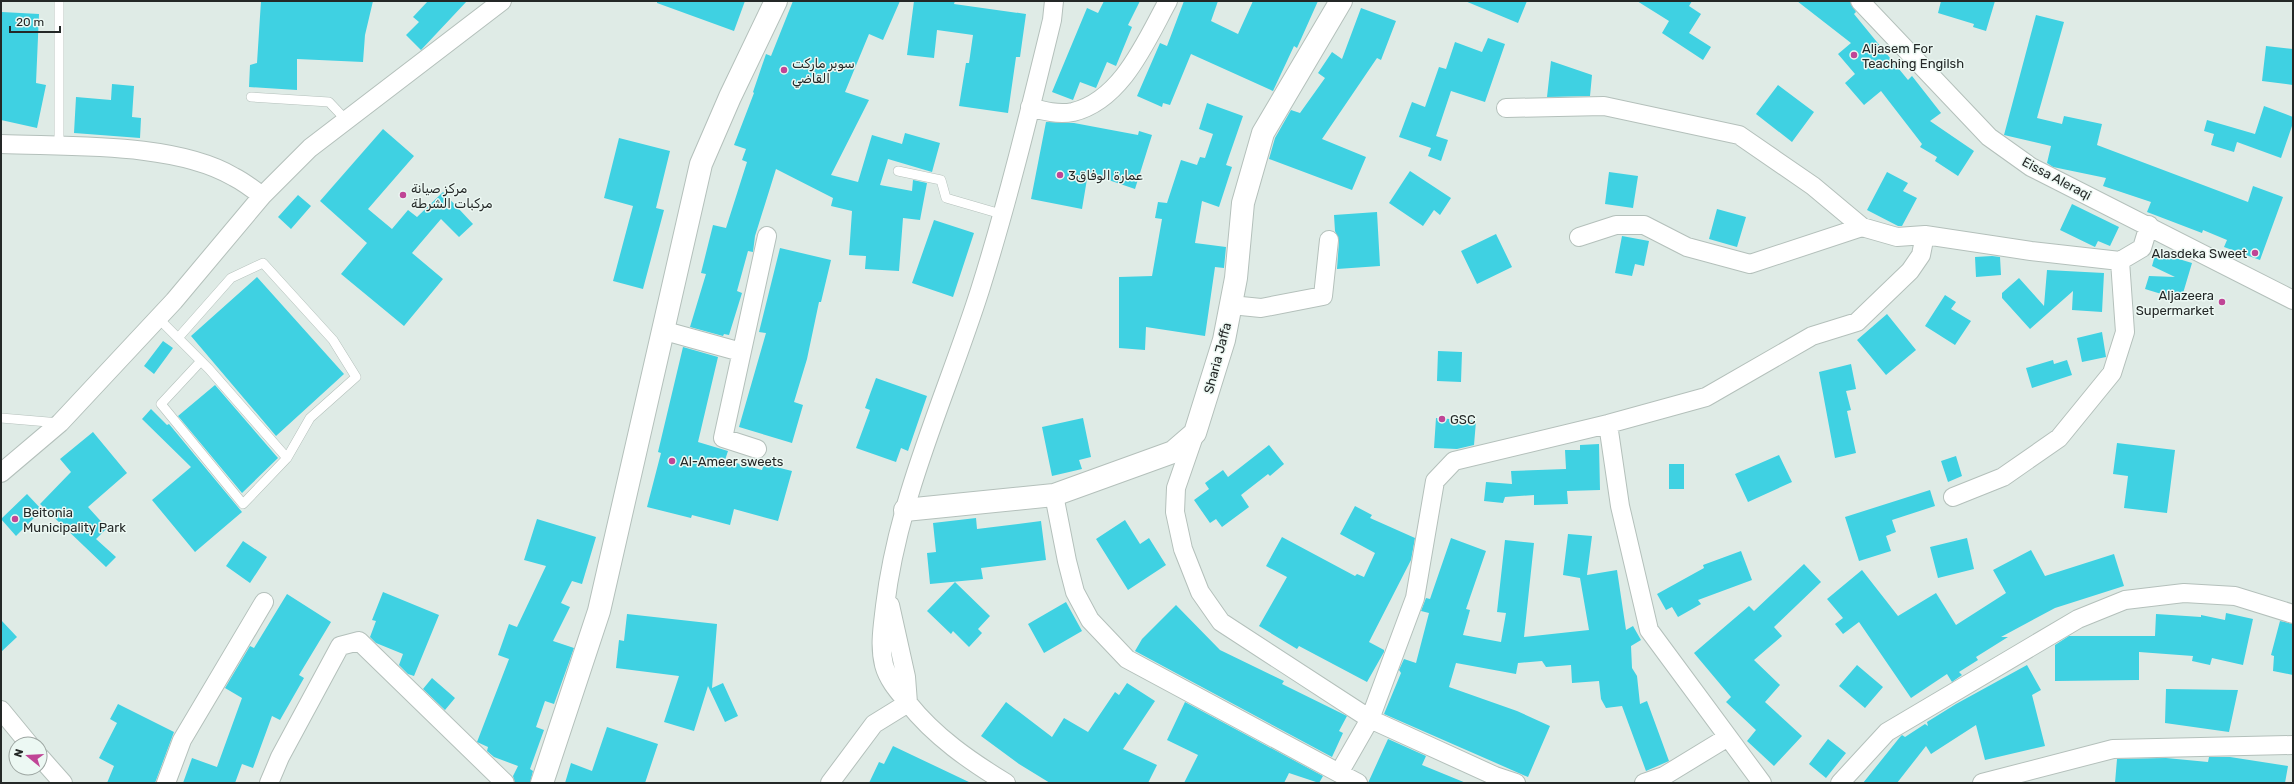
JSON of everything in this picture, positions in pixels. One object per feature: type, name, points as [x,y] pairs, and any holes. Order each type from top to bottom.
[{"type":"main road","points":[[542,783],[599,611],[665,331],[681,248],[701,164],[730,97],[776,1]]},
{"type":"main road","name":"Sharia Jaffa","points":[[1195,433],[1222,346],[1236,278],[1243,203],[1263,133],[1340,1]]},
{"type":"main road","points":[[905,510],[1054,495],[1172,452],[1195,433]]},
{"type":"street","points":[[1,473],[60,423],[158,318],[262,196],[310,148],[502,1]]},
{"type":"street","points":[[1006,783],[950,745],[919,718],[908,703],[906,677],[887,587],[898,532],[980,290],[1002,214],[1052,20],[1054,1]]},
{"type":"street","points":[[1030,107],[1054,113],[1073,112],[1095,101],[1116,85],[1129,70],[1168,1]]},
{"type":"street","name":"Eissa Aleraqi","points":[[1860,1],[1989,137],[2031,167],[2149,225],[2293,300]]},
{"type":"street","points":[[1506,108],[1604,106],[1739,135],[1813,186],[1862,227],[1897,238],[1924,235],[2120,261],[2142,248],[2149,225]]},
{"type":"street","points":[[1,144],[59,146],[161,153],[195,161],[233,176],[262,196]]},
{"type":"street","points":[[1579,237],[1616,225],[1644,225],[1687,247],[1750,264],[1862,227]]},
{"type":"street","points":[[1339,773],[1370,719],[1415,598],[1436,481],[1454,461],[1608,424],[1706,397],[1812,336],[1857,322],[1910,271],[1921,255],[1924,235]]},
{"type":"street","points":[[757,449],[723,438],[767,236]]},
{"type":"street","points":[[1231,305],[1261,308],[1323,296],[1329,240]]},
{"type":"street","points":[[1953,497],[2003,477],[2059,438],[2112,373],[2125,332],[2120,261]]},
{"type":"street","points":[[665,331],[741,352]]},
{"type":"street","points":[[1608,424],[1620,506],[1649,630],[1762,783]]},
{"type":"street","points":[[1195,433],[1176,488],[1175,512],[1183,549],[1200,592],[1221,622],[1370,719],[1495,776],[1516,783]]},
{"type":"street","points":[[1054,495],[1067,561],[1075,592],[1090,620],[1127,659],[1358,783]]},
{"type":"street","points":[[1840,783],[1887,732],[2078,618],[2125,600],[2184,593],[2235,596],[2293,614]]},
{"type":"street","points":[[166,783],[182,740],[264,602]]},
{"type":"street","points":[[269,783],[280,758],[340,646],[359,641],[505,783]]},
{"type":"street","points":[[830,783],[874,724],[908,703]]},
{"type":"street","points":[[1,710],[23,736]]},
{"type":"street","points":[[1644,783],[1664,776],[1728,737]]},
{"type":"street","points":[[1982,783],[2113,749],[2293,745]]},
{"type":"street","points":[[48,766],[63,783]]},
{"type":"lane","points":[[59,1],[59,146]]},
{"type":"lane","points":[[251,97],[329,102],[347,121]]},
{"type":"lane","points":[[898,171],[941,180],[946,198],[1002,214]]},
{"type":"lane","points":[[178,338],[232,278],[263,263],[333,340],[356,377],[310,418],[287,458],[243,504],[161,404],[201,361]]},
{"type":"lane","points":[[158,318],[201,361],[287,458]]},
{"type":"lane","points":[[1,418],[60,423]]},
{"type":"building","points":[[261,1],[373,1],[365,35],[363,62],[297,59],[297,90],[249,87],[250,65],[257,63]]},
{"type":"building","points":[[428,1],[467,1],[421,50],[406,35],[419,22],[413,17]]},
{"type":"building","points":[[657,1],[745,1],[734,31],[657,3]]},
{"type":"building","points":[[793,1],[900,1],[883,40],[869,34],[845,92],[869,100],[831,175],[858,182],[872,135],[902,144],[905,133],[940,143],[932,172],[888,159],[880,185],[912,191],[913,180],[927,183],[920,220],[903,218],[899,271],[865,269],[866,256],[849,255],[852,211],[831,206],[833,198],[776,169],[755,236],[753,252],[748,251],[737,291],[742,293],[729,335],[724,334],[723,336],[690,327],[706,274],[701,273],[713,225],[726,228],[747,162],[742,160],[746,149],[734,145],[754,93],[753,92],[766,54],[771,56]]},
{"type":"building","points":[[914,1],[955,1],[954,4],[1026,14],[1020,57],[1016,57],[1008,113],[959,106],[966,63],[969,63],[973,35],[937,30],[934,58],[907,55]]},
{"type":"building","points":[[1104,1],[1140,1],[1128,25],[1132,27],[1116,66],[1107,62],[1096,88],[1080,82],[1073,100],[1052,92],[1087,8],[1098,13]]},
{"type":"building","points":[[1184,1],[1218,1],[1211,21],[1238,34],[1253,1],[1318,1],[1297,48],[1294,46],[1273,91],[1191,54],[1170,105],[1163,103],[1162,107],[1137,96],[1160,43],[1167,46]]},
{"type":"building","points":[[1465,1],[1527,1],[1518,23]]},
{"type":"building","points":[[1637,1],[1692,1],[1689,6],[1701,14],[1689,33],[1711,47],[1703,60],[1662,33],[1669,21]]},
{"type":"building","points":[[1797,1],[1850,2],[1856,12],[1854,14],[1908,80],[1912,76],[1941,113],[1930,121],[1974,151],[1958,176],[1935,161],[1937,157],[1920,147],[1922,144],[1881,91],[1864,105],[1845,83],[1855,74],[1838,54],[1851,43]]},
{"type":"building","points":[[1941,1],[1995,1],[1986,31],[1973,27],[1974,24],[1938,13]]},
{"type":"building","points":[[1361,8],[1396,21],[1381,60],[1377,58],[1322,139],[1366,157],[1352,190],[1269,159],[1275,138],[1291,110],[1300,113],[1325,78],[1318,73],[1332,52],[1342,59]]},
{"type":"building","points":[[2,12],[39,14],[36,83],[46,85],[37,128],[1,120]]},
{"type":"building","points":[[2036,15],[2064,22],[2037,118],[2062,124],[2064,116],[2102,124],[2097,145],[2248,202],[2253,186],[2283,197],[2260,260],[2224,247],[2227,240],[2203,230],[2202,233],[2147,212],[2151,202],[2103,186],[2106,178],[2053,167],[2047,163],[2051,146],[2004,135]]},
{"type":"building","points":[[1488,38],[1505,44],[1485,102],[1451,91],[1436,136],[1448,140],[1441,161],[1428,156],[1431,148],[1399,137],[1412,102],[1425,107],[1439,67],[1446,69],[1455,42],[1482,52]]},
{"type":"building","points":[[2266,46],[2293,49],[2293,85],[2262,81]]},
{"type":"building","points":[[1551,61],[1592,75],[1590,96],[1547,97]]},
{"type":"building","points":[[112,84],[134,86],[132,117],[141,118],[140,138],[74,133],[76,97],[111,100]]},
{"type":"building","points":[[1778,85],[1814,112],[1792,142],[1756,114]]},
{"type":"building","points":[[1207,103],[1243,116],[1226,165],[1232,167],[1219,207],[1202,201],[1195,243],[1226,247],[1224,268],[1215,267],[1205,336],[1146,327],[1145,350],[1119,348],[1119,277],[1152,276],[1162,219],[1155,218],[1158,202],[1167,203],[1181,160],[1197,165],[1200,157],[1205,158],[1213,134],[1199,129]]},
{"type":"building","points":[[2264,106],[2293,117],[2293,123],[2281,158],[2237,142],[2234,152],[2211,145],[2214,134],[2204,131],[2207,120],[2255,134]]},
{"type":"building","points":[[1046,122],[1074,123],[1138,135],[1139,131],[1152,135],[1135,189],[1088,173],[1082,209],[1031,199]]},
{"type":"building","points":[[383,129],[414,156],[368,209],[392,229],[408,210],[417,217],[443,192],[473,224],[459,237],[441,219],[412,253],[443,279],[404,326],[341,274],[367,243],[320,201]]},
{"type":"building","points":[[619,138],[670,151],[656,208],[664,210],[643,289],[613,281],[633,206],[604,198]]},
{"type":"building","points":[[1410,171],[1451,198],[1440,215],[1434,210],[1423,226],[1389,203]]},
{"type":"building","points":[[1609,172],[1638,176],[1633,208],[1605,204]]},
{"type":"building","points":[[1887,172],[1908,183],[1903,191],[1917,198],[1902,226],[1898,226],[1867,210]]},
{"type":"building","points":[[298,195],[311,206],[291,229],[278,217]]},
{"type":"building","points":[[2072,204],[2119,227],[2110,246],[2098,241],[2095,247],[2060,230]]},
{"type":"building","points":[[1717,209],[1746,217],[1737,247],[1709,239]]},
{"type":"building","points":[[1377,212],[1380,266],[1337,269],[1339,241],[1335,231],[1334,215]]},
{"type":"building","points":[[934,220],[974,233],[953,297],[912,283]]},
{"type":"building","points":[[1496,234],[1512,267],[1477,284],[1461,251]]},
{"type":"building","points":[[1622,236],[1649,241],[1644,266],[1635,264],[1632,276],[1615,273]]},
{"type":"building","points":[[780,248],[831,260],[821,302],[819,302],[807,359],[794,402],[803,405],[792,443],[739,427],[766,333],[759,332]]},
{"type":"building","points":[[2156,252],[2192,263],[2181,300],[2145,289],[2149,276],[2175,277],[2152,266]]},
{"type":"building","points":[[1975,257],[2000,257],[2001,275],[1976,277]]},
{"type":"building","points":[[2047,270],[2104,273],[2102,312],[2072,310],[2073,291],[2030,329],[2002,298],[2002,293],[2019,278],[2044,306]]},
{"type":"building","points":[[257,277],[344,374],[276,436],[191,336]]},
{"type":"building","points":[[1945,295],[1956,302],[1951,309],[1971,321],[1955,345],[1925,326]]},
{"type":"building","points":[[1887,314],[1916,350],[1886,375],[1857,340]]},
{"type":"building","points":[[2102,332],[2106,357],[2082,362],[2077,338]]},
{"type":"building","points":[[163,341],[173,348],[154,374],[144,366]]},
{"type":"building","points":[[683,347],[718,357],[698,442],[728,451],[725,460],[762,470],[764,464],[792,471],[778,521],[734,509],[730,525],[692,515],[691,518],[647,507],[661,453],[658,452]]},
{"type":"building","points":[[1438,351],[1462,352],[1461,382],[1437,381]]},
{"type":"building","points":[[2053,360],[2054,364],[2067,360],[2072,375],[2032,388],[2026,368]]},
{"type":"building","points":[[1851,364],[1856,389],[1846,391],[1851,410],[1847,411],[1856,453],[1835,458],[1819,372]]},
{"type":"building","points":[[876,378],[927,396],[908,451],[901,448],[896,462],[856,448],[870,410],[865,408]]},
{"type":"building","points":[[215,385],[278,458],[242,493],[178,416]]},
{"type":"building","points":[[151,409],[167,425],[169,424],[242,512],[195,552],[152,500],[191,467],[142,419]]},
{"type":"building","points":[[1083,418],[1091,457],[1079,460],[1082,469],[1052,476],[1042,427]]},
{"type":"building","points":[[1436,418],[1476,421],[1474,445],[1457,449],[1434,448]]},
{"type":"building","points":[[93,432],[127,473],[88,507],[107,528],[96,539],[116,557],[106,567],[40,504],[71,472],[60,459]]},
{"type":"building","points":[[2117,443],[2175,450],[2167,513],[2124,508],[2128,476],[2113,474]]},
{"type":"building","points":[[1599,444],[1600,490],[1567,491],[1568,504],[1534,505],[1534,495],[1505,497],[1503,503],[1484,501],[1486,482],[1512,484],[1511,471],[1566,469],[1565,450],[1580,450],[1580,445]]},
{"type":"building","points":[[1269,445],[1284,464],[1270,476],[1268,474],[1241,495],[1249,507],[1222,527],[1216,519],[1210,523],[1194,500],[1209,489],[1205,483],[1223,470],[1228,477]]},
{"type":"building","points":[[1779,455],[1792,482],[1748,502],[1735,474]]},
{"type":"building","points":[[1956,456],[1962,476],[1948,482],[1941,461]]},
{"type":"building","points":[[1669,464],[1684,464],[1684,489],[1669,489]]},
{"type":"building","points":[[1930,490],[1935,506],[1892,520],[1896,532],[1886,536],[1891,551],[1859,561],[1845,517]]},
{"type":"building","points":[[27,494],[42,510],[16,536],[1,519]]},
{"type":"building","points":[[1355,506],[1372,515],[1370,518],[1415,538],[1411,560],[1369,642],[1384,650],[1384,652],[1367,682],[1299,646],[1297,649],[1259,626],[1287,577],[1266,566],[1282,537],[1355,576],[1357,574],[1364,577],[1375,553],[1340,534]]},
{"type":"building","points":[[976,518],[977,529],[1041,521],[1046,560],[981,568],[983,579],[930,584],[927,553],[936,552],[933,523]]},
{"type":"building","points":[[537,519],[596,537],[582,584],[572,581],[561,603],[570,607],[553,641],[574,648],[554,704],[545,701],[536,727],[544,730],[530,769],[533,771],[530,783],[515,783],[513,776],[518,766],[494,757],[487,751],[488,747],[477,742],[509,659],[498,655],[509,624],[517,627],[546,566],[524,560]]},
{"type":"building","points":[[1125,520],[1140,544],[1149,538],[1166,565],[1128,590],[1096,539]]},
{"type":"building","points":[[1568,534],[1592,536],[1587,575],[1617,570],[1626,630],[1633,626],[1641,640],[1631,646],[1632,668],[1637,676],[1640,704],[1647,701],[1669,761],[1646,771],[1622,706],[1606,708],[1601,699],[1599,681],[1572,683],[1571,665],[1546,667],[1542,661],[1518,663],[1516,674],[1456,663],[1449,687],[1517,711],[1550,726],[1528,777],[1384,714],[1401,673],[1399,670],[1404,659],[1416,663],[1429,613],[1421,611],[1426,598],[1430,599],[1451,538],[1486,551],[1466,609],[1470,610],[1463,635],[1501,642],[1506,613],[1497,612],[1505,540],[1534,543],[1524,637],[1589,630],[1580,578],[1563,575]]},
{"type":"building","points":[[1967,538],[1974,569],[1938,578],[1930,547]]},
{"type":"building","points":[[243,541],[267,557],[250,583],[226,566]]},
{"type":"building","points":[[2031,550],[2045,576],[2114,554],[2124,586],[2055,608],[2001,637],[2008,637],[1976,657],[1978,660],[1959,672],[1962,675],[1952,682],[1947,674],[1911,698],[1859,622],[1843,634],[1835,624],[1843,618],[1827,599],[1862,570],[1898,616],[1936,593],[1956,625],[2006,593],[1993,570]]},
{"type":"building","points":[[1741,551],[1752,580],[1698,600],[1701,604],[1678,617],[1672,607],[1666,610],[1657,594],[1704,568],[1703,565]]},
{"type":"building","points":[[1804,564],[1821,582],[1774,627],[1782,636],[1754,660],[1780,685],[1765,702],[1802,736],[1774,766],[1747,741],[1756,730],[1726,702],[1731,697],[1694,653],[1749,606],[1754,611]]},
{"type":"building","points":[[955,582],[990,616],[978,629],[982,633],[969,647],[953,631],[951,634],[927,611]]},
{"type":"building","points":[[383,592],[439,615],[414,676],[408,674],[399,665],[403,654],[376,643],[370,637],[376,621],[372,620]]},
{"type":"building","points":[[287,594],[331,622],[299,675],[304,678],[280,720],[272,716],[253,768],[242,764],[235,783],[183,783],[192,758],[217,767],[242,698],[225,688],[250,646],[254,648]]},
{"type":"building","points":[[1066,602],[1082,631],[1044,653],[1028,624]]},
{"type":"building","points":[[1176,605],[1220,650],[1284,681],[1282,684],[1347,716],[1339,731],[1343,733],[1332,757],[1135,651],[1142,639]]},
{"type":"building","points":[[2226,613],[2253,619],[2243,665],[2212,658],[2210,665],[2192,661],[2193,656],[2139,652],[2139,680],[2055,681],[2055,645],[2069,636],[2155,636],[2156,614],[2201,617],[2201,615],[2225,620]]},
{"type":"building","points":[[627,614],[717,624],[712,688],[723,683],[738,716],[725,722],[708,686],[694,731],[664,722],[679,676],[616,668],[619,640],[624,641]]},
{"type":"building","points":[[1,620],[17,637],[1,652]]},
{"type":"building","points":[[2280,621],[2293,624],[2293,675],[2273,671],[2274,656],[2271,655]]},
{"type":"building","points":[[1857,665],[1883,687],[1865,708],[1839,686]]},
{"type":"building","points":[[2027,665],[2041,690],[2032,695],[2045,746],[1985,760],[1976,725],[1931,754],[1926,746],[1897,783],[1863,783],[1902,735],[1905,737],[1925,724],[1928,726],[1927,722],[1956,704]]},
{"type":"building","points":[[432,678],[455,698],[445,710],[423,689]]},
{"type":"building","points":[[1127,683],[1155,701],[1123,749],[1157,765],[1148,783],[1050,783],[1019,764],[981,736],[1006,702],[1052,737],[1064,718],[1088,732],[1115,692],[1119,695]]},
{"type":"building","points":[[2166,689],[2238,690],[2229,732],[2165,723]]},
{"type":"building","points":[[1185,702],[1323,776],[1319,783],[1289,773],[1284,783],[1184,783],[1198,755],[1167,740]]},
{"type":"building","points":[[118,704],[174,732],[155,783],[107,783],[114,766],[99,758],[117,723],[110,719]]},
{"type":"building","points":[[607,727],[658,744],[645,783],[565,783],[571,763],[592,771]]},
{"type":"building","points":[[1388,739],[1426,756],[1422,765],[1466,783],[1368,783]]},
{"type":"building","points":[[1828,739],[1846,753],[1826,778],[1809,764]]},
{"type":"building","points":[[893,746],[971,783],[869,783],[879,762],[884,764]]},
{"type":"building","points":[[2209,757],[2230,757],[2288,766],[2285,783],[2115,783],[2117,759],[2166,758],[2208,762]]},
{"type":"place","name":"Aljasem For Teaching Engilsh","points":[[1854,55]]},
{"type":"place","name":"سوبر ماركت القاضي","points":[[784,70]]},
{"type":"place","name":"عمارة الوفاق3","points":[[1060,175]]},
{"type":"place","name":"مركز صيانة مركبات الشرطة","points":[[403,195]]},
{"type":"place","name":"Alasdeka Sweet","points":[[2255,253]]},
{"type":"place","name":"Aljazeera Supermarket","points":[[2222,302]]},
{"type":"place","name":"GSC","points":[[1442,419]]},
{"type":"place","name":"Al-Ameer sweets","points":[[672,461]]},
{"type":"place","name":"Beitonia Municipality Park","points":[[15,519]]}]
